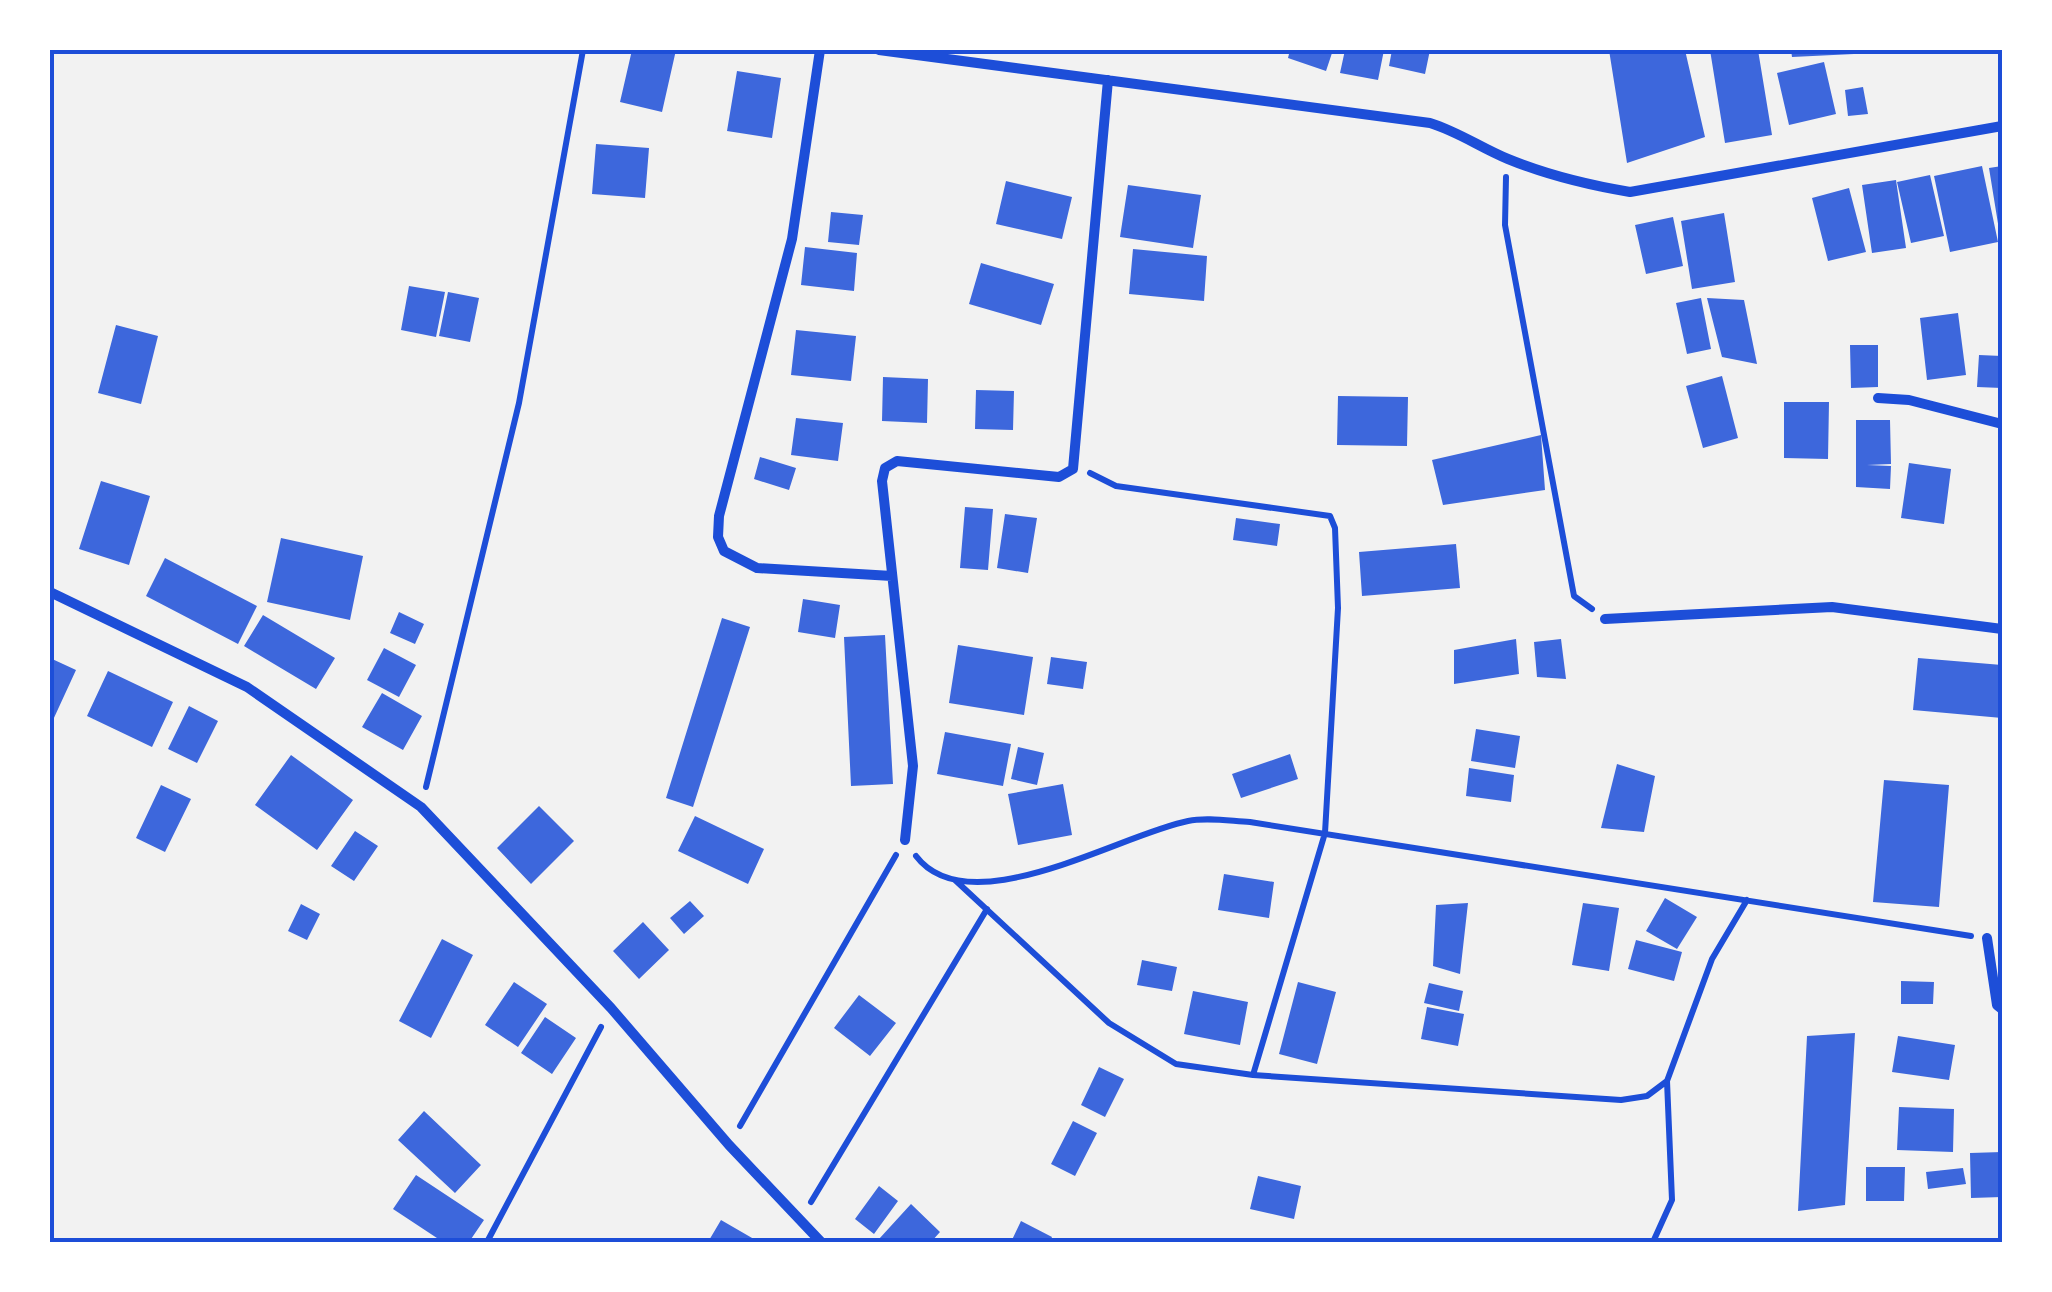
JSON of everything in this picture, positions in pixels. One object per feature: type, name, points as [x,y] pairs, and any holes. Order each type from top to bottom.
[{"type":"street","points":[[820,50],[792,239],[728,478],[718,537],[724,550],[757,568],[892,576]]},
{"type":"street","points":[[879,50],[1430,123],[1456,131],[1507,159],[1582,184],[1630,192],[2002,126]]},
{"type":"street","points":[[906,840],[912,766],[882,481],[885,468],[897,461],[1058,477],[1073,469],[1108,80]]},
{"type":"street","points":[[1878,398],[1909,400],[2002,424]]},
{"type":"street","points":[[50,592],[246,686],[421,807],[612,1008],[728,1145],[820,1242]]},
{"type":"street","points":[[1605,619],[1832,607],[2002,628]]},
{"type":"street","points":[[1987,938],[1997,1005],[2002,1009]]},
{"type":"path","points":[[421,807],[518,402],[584,50]]},
{"type":"path","points":[[1507,159],[1505,225],[1574,596],[1605,619]]},
{"type":"path","points":[[1075,454],[1092,476],[1116,486],[1330,516],[1335,528],[1338,608],[1325,833],[1252,1075]]},
{"type":"path","points":[[954,880],[991,886],[1190,820],[1250,822],[1987,938]]},
{"type":"path","points":[[728,1145],[906,840],[920,862],[954,880],[1110,1023],[1176,1064],[1252,1075],[1621,1100],[1647,1096],[1667,1081]]},
{"type":"path","points":[[1653,1242],[1672,1200],[1667,1081],[1712,959],[1747,900]]},
{"type":"path","points":[[801,1221],[987,909]]},
{"type":"path","points":[[487,1242],[612,1008]]},
{"type":"building","points":[[632,50],[676,50],[662,112],[620,102]]},
{"type":"building","points":[[1290,50],[1333,50],[1326,71],[1288,58]]},
{"type":"building","points":[[1345,50],[1384,50],[1378,80],[1340,73]]},
{"type":"building","points":[[1392,50],[1430,50],[1425,74],[1389,66]]},
{"type":"building","points":[[1609,50],[1685,50],[1705,137],[1627,163]]},
{"type":"building","points":[[1710,50],[1758,50],[1772,135],[1725,143]]},
{"type":"building","points":[[1791,50],[1854,50],[1854,54],[1792,57]]},
{"type":"building","points":[[1824,62],[1836,114],[1789,125],[1777,73]]},
{"type":"building","points":[[737,71],[781,78],[772,138],[727,131]]},
{"type":"building","points":[[1863,87],[1868,114],[1848,116],[1845,90]]},
{"type":"building","points":[[596,144],[649,148],[645,198],[592,194]]},
{"type":"building","points":[[1982,166],[1998,242],[1950,252],[1934,176]]},
{"type":"building","points":[[2002,166],[2002,236],[2000,236],[1989,168]]},
{"type":"building","points":[[1930,175],[1944,236],[1911,243],[1897,182]]},
{"type":"building","points":[[1896,180],[1906,248],[1872,253],[1862,185]]},
{"type":"building","points":[[1006,181],[1072,197],[1062,239],[996,224]]},
{"type":"building","points":[[1128,185],[1201,195],[1193,248],[1120,237]]},
{"type":"building","points":[[1849,188],[1866,252],[1828,261],[1812,198]]},
{"type":"building","points":[[831,212],[863,215],[859,245],[828,242]]},
{"type":"building","points":[[1724,213],[1735,282],[1692,289],[1681,221]]},
{"type":"building","points":[[1673,217],[1683,266],[1646,274],[1635,225]]},
{"type":"building","points":[[805,247],[857,253],[854,291],[801,285]]},
{"type":"building","points":[[1133,249],[1207,256],[1204,301],[1129,294]]},
{"type":"building","points":[[981,263],[1054,284],[1041,325],[969,304]]},
{"type":"building","points":[[409,286],[445,292],[436,337],[401,330]]},
{"type":"building","points":[[448,292],[479,298],[470,342],[439,336]]},
{"type":"building","points":[[1701,298],[1711,349],[1687,354],[1676,303]]},
{"type":"building","points":[[1707,298],[1744,300],[1757,364],[1722,357]]},
{"type":"building","points":[[1958,313],[1966,375],[1927,380],[1920,318]]},
{"type":"building","points":[[116,325],[158,336],[141,404],[98,393]]},
{"type":"building","points":[[796,330],[856,336],[851,381],[791,375]]},
{"type":"building","points":[[1850,345],[1878,345],[1878,387],[1851,388]]},
{"type":"building","points":[[1979,355],[2002,356],[2002,388],[1977,387]]},
{"type":"building","points":[[1722,376],[1738,438],[1703,448],[1686,386]]},
{"type":"building","points":[[883,377],[928,379],[927,423],[882,421]]},
{"type":"building","points":[[976,390],[1014,391],[1013,430],[975,429]]},
{"type":"building","points":[[1338,396],[1408,397],[1407,446],[1337,445]]},
{"type":"building","points":[[1784,402],[1829,402],[1828,459],[1784,458]]},
{"type":"building","points":[[796,418],[843,423],[838,461],[791,455]]},
{"type":"building","points":[[1856,420],[1890,420],[1891,464],[1867,465],[1891,466],[1890,489],[1856,487]]},
{"type":"building","points":[[1541,435],[1545,490],[1443,505],[1432,460]]},
{"type":"building","points":[[760,457],[796,468],[789,490],[754,479]]},
{"type":"building","points":[[1909,463],[1951,469],[1944,524],[1901,518]]},
{"type":"building","points":[[101,481],[150,496],[129,565],[79,549]]},
{"type":"building","points":[[965,507],[993,509],[988,570],[960,568]]},
{"type":"building","points":[[1005,514],[1037,518],[1028,573],[997,568]]},
{"type":"building","points":[[1236,518],[1280,524],[1277,546],[1233,540]]},
{"type":"building","points":[[281,538],[363,556],[350,620],[267,602]]},
{"type":"building","points":[[1456,544],[1460,588],[1362,596],[1359,552]]},
{"type":"building","points":[[165,558],[257,606],[238,644],[146,596]]},
{"type":"building","points":[[803,599],[840,605],[835,638],[798,632]]},
{"type":"building","points":[[399,612],[424,624],[415,644],[390,633]]},
{"type":"building","points":[[263,615],[335,658],[316,689],[244,646]]},
{"type":"building","points":[[722,618],[750,627],[693,807],[666,798]]},
{"type":"building","points":[[885,635],[893,784],[851,786],[844,637]]},
{"type":"building","points":[[1516,639],[1519,674],[1454,684],[1454,650]]},
{"type":"building","points":[[1561,639],[1566,679],[1537,677],[1534,642]]},
{"type":"building","points":[[958,645],[1033,657],[1024,715],[949,703]]},
{"type":"building","points":[[384,648],[416,665],[399,697],[367,680]]},
{"type":"building","points":[[1051,657],[1087,662],[1083,689],[1047,684]]},
{"type":"building","points":[[50,658],[76,670],[53,720],[50,719]]},
{"type":"building","points":[[1918,658],[2002,665],[2002,718],[1913,710]]},
{"type":"building","points":[[108,671],[173,702],[152,747],[87,716]]},
{"type":"building","points":[[382,693],[422,716],[403,750],[362,727]]},
{"type":"building","points":[[189,706],[218,721],[197,763],[168,749]]},
{"type":"building","points":[[1476,729],[1520,736],[1515,768],[1471,761]]},
{"type":"building","points":[[945,732],[1011,744],[1003,786],[937,774]]},
{"type":"building","points":[[1018,747],[1044,753],[1037,785],[1011,779]]},
{"type":"building","points":[[1290,754],[1298,779],[1241,798],[1232,774]]},
{"type":"building","points":[[291,755],[353,800],[317,850],[255,805]]},
{"type":"building","points":[[1617,764],[1655,776],[1644,832],[1601,828]]},
{"type":"building","points":[[1469,768],[1514,775],[1511,802],[1466,796]]},
{"type":"building","points":[[1884,780],[1949,785],[1939,907],[1873,902]]},
{"type":"building","points":[[1063,784],[1072,835],[1018,845],[1008,794]]},
{"type":"building","points":[[161,785],[191,799],[165,852],[136,838]]},
{"type":"building","points":[[539,806],[574,841],[531,884],[497,848]]},
{"type":"building","points":[[695,816],[764,849],[748,884],[678,851]]},
{"type":"building","points":[[355,831],[378,846],[354,881],[331,866]]},
{"type":"building","points":[[1224,874],[1274,882],[1269,918],[1218,910]]},
{"type":"building","points":[[1665,898],[1697,917],[1677,949],[1646,931]]},
{"type":"building","points":[[690,901],[704,916],[684,934],[670,918]]},
{"type":"building","points":[[1468,903],[1460,974],[1433,966],[1436,905]]},
{"type":"building","points":[[1583,903],[1619,908],[1609,971],[1572,965]]},
{"type":"building","points":[[301,904],[320,914],[307,940],[288,931]]},
{"type":"building","points":[[643,922],[669,950],[639,979],[613,951]]},
{"type":"building","points":[[442,939],[473,955],[431,1038],[399,1021]]},
{"type":"building","points":[[1636,940],[1682,952],[1674,981],[1628,969]]},
{"type":"building","points":[[1142,960],[1177,967],[1172,991],[1137,985]]},
{"type":"building","points":[[1901,981],[1934,982],[1933,1004],[1901,1004]]},
{"type":"building","points":[[514,982],[547,1004],[518,1047],[485,1025]]},
{"type":"building","points":[[1298,982],[1336,992],[1317,1064],[1279,1054]]},
{"type":"building","points":[[1429,983],[1463,991],[1459,1011],[1424,1003]]},
{"type":"building","points":[[1193,991],[1248,1002],[1240,1045],[1184,1034]]},
{"type":"building","points":[[859,995],[896,1023],[870,1056],[834,1028]]},
{"type":"building","points":[[1427,1007],[1464,1014],[1458,1046],[1421,1039]]},
{"type":"building","points":[[545,1017],[576,1038],[552,1074],[521,1053]]},
{"type":"building","points":[[1855,1033],[1845,1205],[1798,1211],[1807,1036]]},
{"type":"building","points":[[1898,1036],[1955,1045],[1949,1080],[1892,1072]]},
{"type":"building","points":[[1099,1067],[1124,1079],[1105,1117],[1081,1105]]},
{"type":"building","points":[[1899,1107],[1954,1109],[1953,1152],[1897,1150]]},
{"type":"building","points":[[424,1111],[481,1165],[455,1193],[398,1140]]},
{"type":"building","points":[[1073,1121],[1097,1133],[1075,1176],[1051,1164]]},
{"type":"building","points":[[2002,1152],[2002,1197],[1971,1198],[1970,1153]]},
{"type":"building","points":[[1866,1167],[1905,1167],[1904,1201],[1866,1201]]},
{"type":"building","points":[[1963,1168],[1966,1184],[1928,1189],[1926,1172]]},
{"type":"building","points":[[416,1175],[484,1220],[469,1242],[443,1242],[393,1209]]},
{"type":"building","points":[[1258,1176],[1301,1186],[1294,1219],[1250,1209]]},
{"type":"building","points":[[879,1186],[898,1201],[874,1234],[855,1219]]},
{"type":"building","points":[[911,1204],[940,1232],[931,1242],[882,1242],[879,1239]]},
{"type":"building","points":[[721,1220],[759,1242],[708,1242]]},
{"type":"building","points":[[1021,1221],[1052,1237],[1050,1242],[1011,1242]]}]
